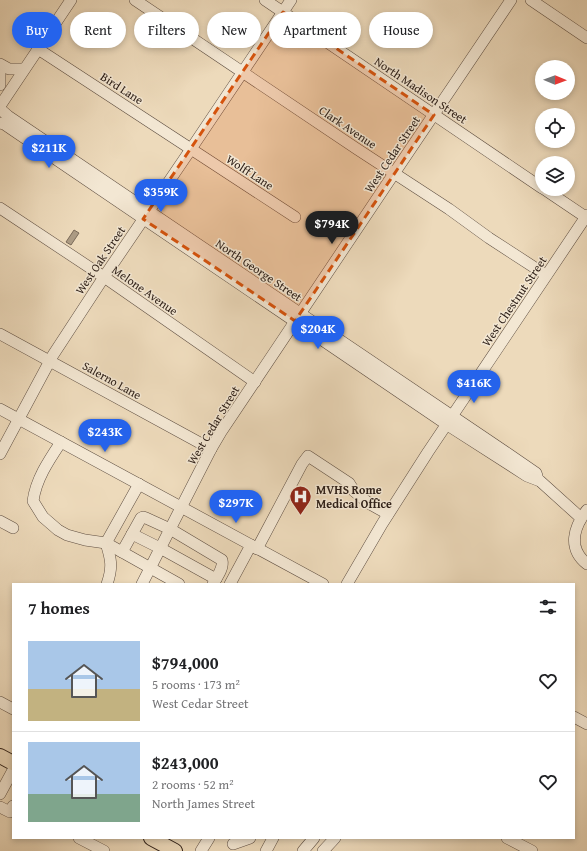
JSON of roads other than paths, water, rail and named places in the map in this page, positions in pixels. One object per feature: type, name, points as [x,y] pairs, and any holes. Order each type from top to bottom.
[{"type":"main road","points":[[0,756],[12,762]]},
{"type":"main road","points":[[155,839],[175,851]]},
{"type":"street","points":[[0,108],[71,0]]},
{"type":"street","name":"Clark Avenue","points":[[135,0],[394,174],[449,209],[546,276]]},
{"type":"street","name":"North Madison Street","points":[[265,0],[283,12]]},
{"type":"street","name":"West Oak Street","points":[[283,12],[291,0]]},
{"type":"street","name":"West Cedar Street","points":[[143,583],[211,449],[344,247],[511,0]]},
{"type":"street","points":[[531,0],[587,38]]},
{"type":"street","name":"West Oak Street","points":[[0,454],[50,361],[104,277],[269,33]]},
{"type":"street","name":"North Madison Street","points":[[336,48],[535,183]]},
{"type":"street","name":"Bird Lane","points":[[38,49],[191,149]]},
{"type":"street","points":[[0,64],[9,69],[24,70]]},
{"type":"street","points":[[0,74],[0,85]]},
{"type":"street","name":"North George Street","points":[[0,108],[15,121],[146,215]]},
{"type":"street","name":"North George Street","points":[[0,123],[4,124],[146,215],[449,419],[527,476],[540,481],[584,514],[577,526],[574,537],[576,551],[582,560],[587,564]]},
{"type":"street","name":"Wolff Lane","points":[[191,149],[295,217]]},
{"type":"street","name":"North Madison Street","points":[[555,196],[587,217]]},
{"type":"street","name":"Melone Avenue","points":[[0,208],[104,277],[254,382]]},
{"type":"street","name":"West Chestnut Street","points":[[348,583],[388,514],[449,419],[587,217]]},
{"type":"street","name":"Salerno Lane","points":[[0,334],[211,449]]},
{"type":"street","points":[[0,409],[320,583]]},
{"type":"street","points":[[60,442],[50,458],[35,489],[33,501],[43,517],[58,530],[67,535],[85,540],[106,543],[177,583]]},
{"type":"street","points":[[231,583],[254,547],[308,456],[349,483],[354,491],[365,500],[388,514]]},
{"type":"street","points":[[107,583],[111,574],[111,559],[106,543],[139,484]]},
{"type":"street","points":[[122,552],[132,534],[141,518],[143,517],[170,530],[222,560],[222,568],[215,582],[160,548],[132,534]]},
{"type":"street","points":[[0,521],[13,528]]},
{"type":"street","points":[[0,702],[12,708]]},
{"type":"street","points":[[575,718],[587,724]]},
{"type":"street","points":[[0,794],[12,772]]},
{"type":"street","points":[[0,807],[10,812],[12,808]]},
{"type":"street","points":[[81,839],[104,851]]},
{"type":"street","points":[[201,851],[207,839]]},
{"type":"street","points":[[233,844],[247,839]]},
{"type":"street","points":[[262,851],[268,839]]},
{"type":"street","points":[[266,851],[272,839]]},
{"type":"street","points":[[323,851],[334,839]]},
{"type":"street","points":[[509,839],[532,851]]},
{"type":"place","name":"MVHS Rome Medical Office","points":[[300,516]]}]
